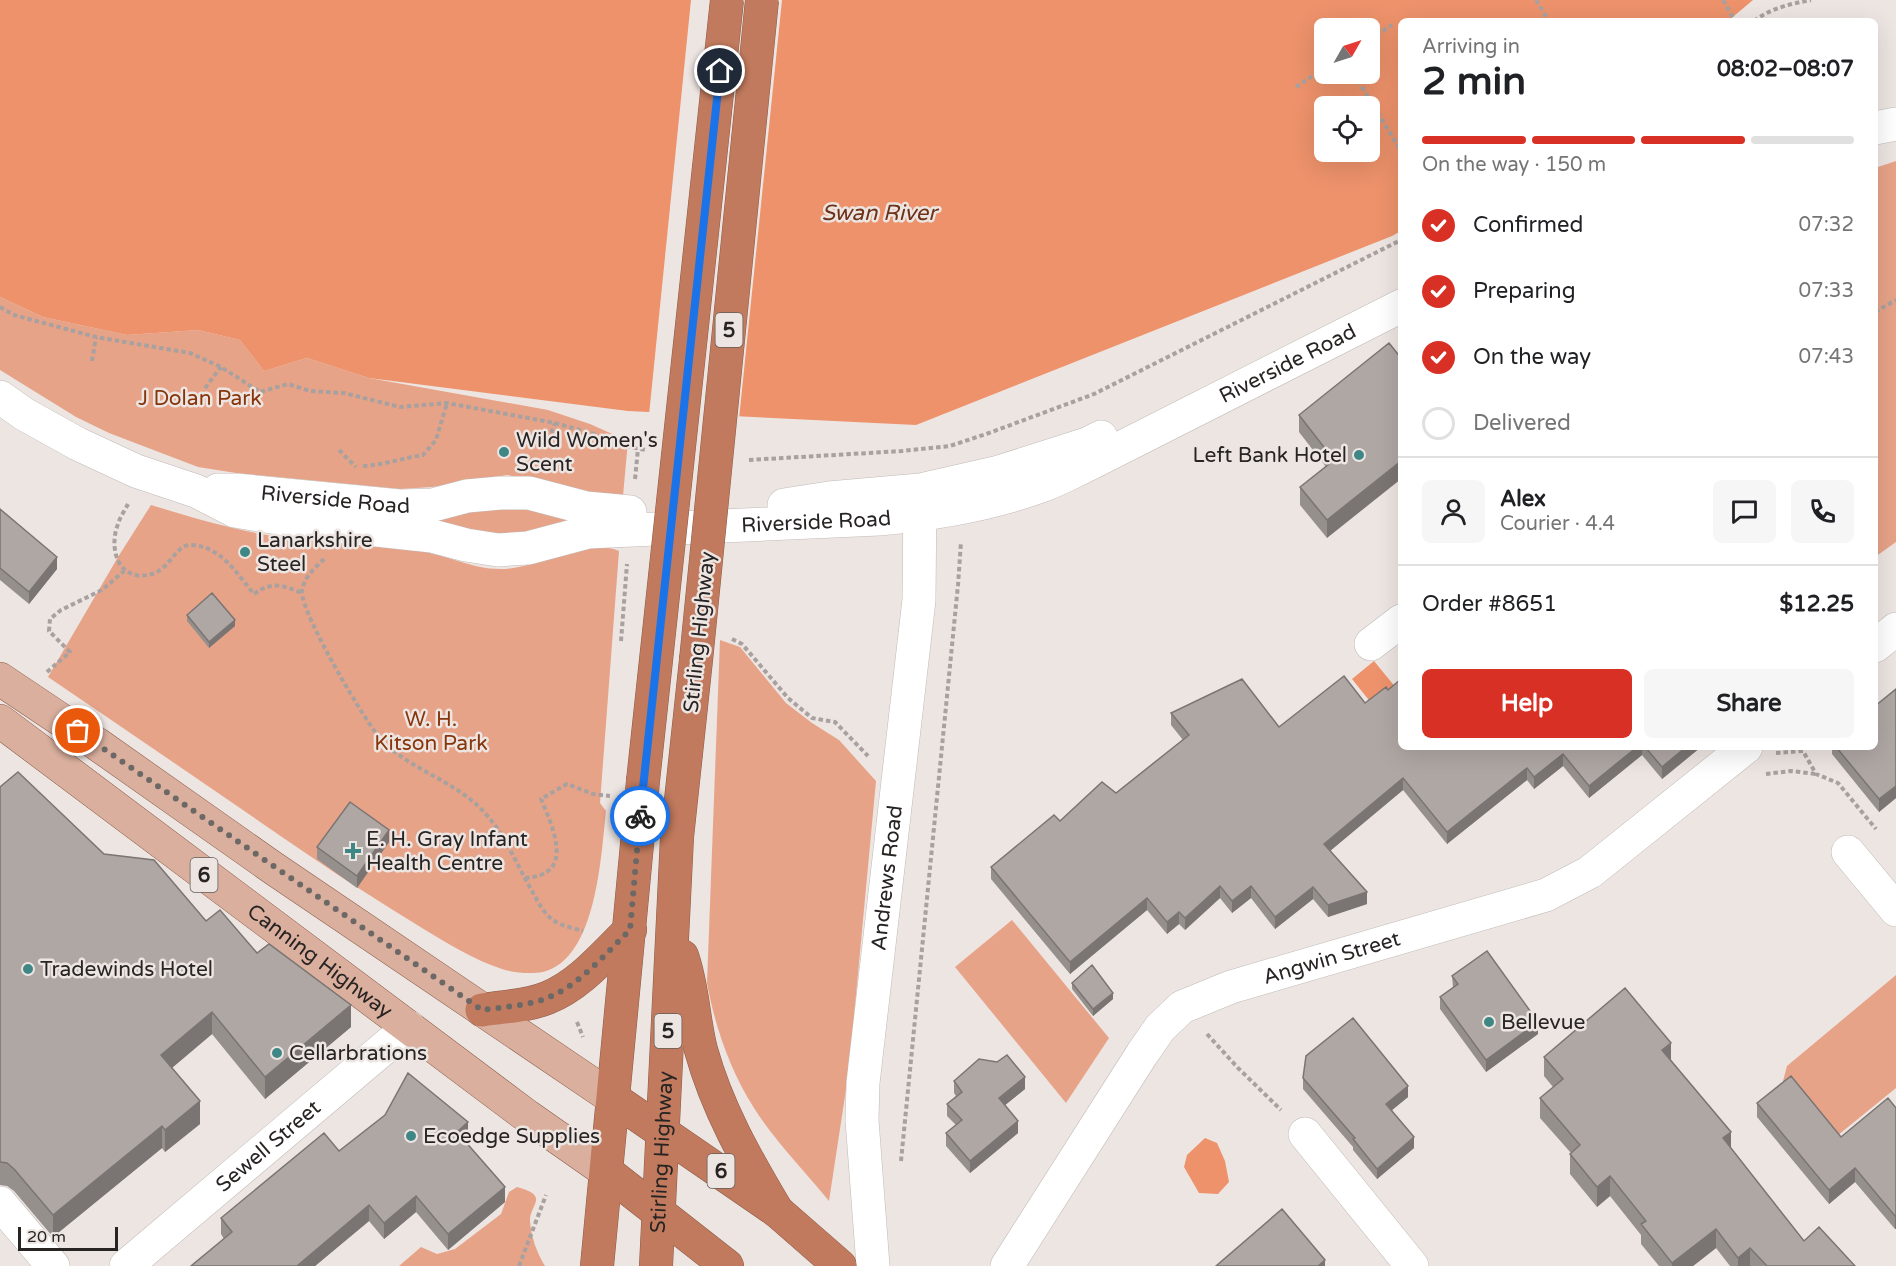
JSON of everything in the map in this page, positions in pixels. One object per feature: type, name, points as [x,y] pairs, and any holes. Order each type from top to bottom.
[{"type":"highway","name":"Stirling Highway","points":[[597,1266],[643,782],[727,0]]},
{"type":"highway","name":"Stirling Highway","points":[[656,1266],[677,837],[762,0]]},
{"type":"highway","points":[[672,929],[689,976],[701,1049],[724,1116],[777,1211]]},
{"type":"highway","points":[[482,1010],[546,998],[564,989],[580,978],[630,930]]},
{"type":"highway","name":"6","points":[[614,1099],[777,1211],[840,1266]]},
{"type":"highway","name":"Canning Highway","points":[[607,1172],[727,1266]]},
{"type":"main road","name":"6","points":[[20,684],[482,1010],[614,1099]]},
{"type":"main road","name":"Canning Highway","points":[[1,724],[527,1116],[607,1172]]},
{"type":"street","points":[[1878,127],[1896,124]]},
{"type":"street","points":[[1878,143],[1896,140]]},
{"type":"street","name":"Riverside Road","points":[[0,397],[24,414],[78,444],[136,471],[196,491],[236,490],[346,513],[466,545],[498,550],[528,548],[588,532],[879,519],[999,472],[1087,444],[1196,393],[1398,289]]},
{"type":"street","name":"Riverside Road","points":[[346,513],[400,506],[434,505],[467,496],[519,493],[529,493],[586,508],[631,512],[744,510],[829,498],[920,502],[1005,498],[1043,486],[1203,408],[1398,308]]},
{"type":"street","name":"Andrews Road","points":[[873,1266],[861,1120],[863,1083],[919,600],[920,502]]},
{"type":"street","points":[[1371,644],[1398,623]]},
{"type":"street","points":[[1878,644],[1896,629]]},
{"type":"street","points":[[1,724],[20,684]]},
{"type":"street","name":"Angwin Street","points":[[1007,1266],[1142,1054],[1160,1028],[1182,1006],[1231,987],[1546,895],[1590,872],[1748,750]]},
{"type":"street","points":[[1854,860],[1896,910]]},
{"type":"street","name":"Sewell Street","points":[[126,1266],[409,1027]]},
{"type":"street","points":[[1305,1134],[1412,1266]]},
{"type":"street","points":[[0,1203],[53,1266]]},
{"type":"path","points":[[1536,0],[1547,18]]},
{"type":"path","points":[[1723,0],[1733,18]]},
{"type":"path","points":[[1758,18],[1787,4],[1811,0]]},
{"type":"path","points":[[1380,33],[1392,25]]},
{"type":"path","points":[[1296,87],[1314,75]]},
{"type":"path","points":[[1360,84],[1398,145]]},
{"type":"path","points":[[738,459],[902,451],[950,446],[1095,394],[1398,242]]},
{"type":"path","points":[[1878,310],[1896,300]]},
{"type":"path","points":[[0,307],[14,315],[96,337],[190,353],[221,367],[260,392],[288,384],[310,391],[345,393],[400,407],[447,403],[555,423],[594,434],[614,444],[649,450]]},
{"type":"path","points":[[92,361],[96,337]]},
{"type":"path","points":[[205,388],[221,367]]},
{"type":"path","points":[[339,450],[356,467],[379,465],[397,459],[423,455],[436,440],[447,403]]},
{"type":"path","points":[[546,447],[555,423]]},
{"type":"path","points":[[989,433],[999,472]]},
{"type":"path","points":[[356,467],[346,513],[344,542],[313,569],[303,586],[302,594],[307,614],[375,733],[396,752],[459,791],[485,813],[505,841],[550,918],[555,922],[592,934]]},
{"type":"path","points":[[136,471],[132,496],[117,525],[115,534],[117,559],[124,571],[136,575],[155,573],[169,564],[182,547],[192,544],[205,547],[222,556],[254,594],[261,589],[280,584],[302,594]]},
{"type":"path","points":[[901,1165],[958,585],[961,532]]},
{"type":"path","points":[[20,684],[70,652],[49,631],[50,619],[61,610],[102,590],[124,571]]},
{"type":"path","points":[[621,639],[623,615],[634,617]]},
{"type":"path","points":[[731,639],[742,644],[788,698],[812,718],[835,722],[897,788]]},
{"type":"path","points":[[1767,750],[1803,752],[1816,774],[1838,783],[1888,843],[1854,860]]},
{"type":"path","points":[[525,878],[537,877],[547,872],[554,866],[557,853],[553,828],[541,799],[567,784],[601,795]]},
{"type":"path","points":[[1182,1006],[1238,1068],[1305,1134]]},
{"type":"path","points":[[574,1015],[584,1040]]},
{"type":"path","points":[[519,1266],[546,1195]]},
{"type":"green space","points":[[1896,161],[1896,542],[1878,555],[1878,167]]},
{"type":"green space","name":"J Dolan Park","points":[[0,297],[43,317],[127,335],[198,330],[240,340],[264,371],[307,358],[369,378],[548,410],[590,424],[628,441],[623,496],[590,493],[549,482],[507,475],[432,487],[400,489],[236,473],[198,467],[109,433],[76,417],[0,370]]},
{"type":"green space","points":[[491,501],[578,518],[507,541],[416,515]]},
{"type":"green space","name":"W. H. Kitson Park","points":[[151,505],[219,525],[261,534],[300,540],[420,551],[500,569],[514,568],[577,550],[606,548],[619,551],[600,803],[606,811],[602,853],[593,903],[585,927],[575,948],[561,963],[543,972],[517,972],[481,961],[461,951],[336,873],[48,677]]},
{"type":"green space","points":[[720,640],[740,647],[786,703],[839,740],[876,781],[849,1070],[829,1201],[771,1132],[745,1094],[714,1016],[707,983]]},
{"type":"green space","points":[[1012,920],[1109,1038],[1066,1103],[955,967]]},
{"type":"green space","points":[[1896,975],[1896,1088],[1832,1140],[1783,1081],[1787,1066]]},
{"type":"green space","points":[[517,1187],[527,1190],[536,1197],[530,1221],[535,1245],[545,1266],[399,1266],[421,1247],[437,1254],[455,1249],[501,1214],[509,1192]]},
{"type":"water","name":"Swan River","points":[[0,0],[1753,0],[1732,18],[1398,18],[1398,233],[916,425],[628,411],[369,378],[307,358],[264,371],[240,340],[198,330],[127,335],[43,317],[0,297]]},
{"type":"water","points":[[1374,661],[1398,690],[1398,695],[1372,704],[1352,679]]},
{"type":"water","points":[[1205,1138],[1217,1143],[1225,1161],[1229,1182],[1218,1194],[1199,1193],[1184,1167],[1187,1155]]},
{"type":"pier","points":[[691,0],[782,0],[739,419],[649,415]]},
{"type":"building","name":"Left Bank Hotel","points":[[1389,343],[1398,354],[1398,463],[1327,520],[1300,487],[1334,460],[1299,415]]},
{"type":"building","points":[[0,509],[57,557],[29,592],[0,568]]},
{"type":"building","points":[[212,593],[235,620],[209,642],[187,615]]},
{"type":"building","points":[[1344,676],[1365,703],[1386,687],[1388,690],[1398,682],[1398,750],[1633,750],[1589,786],[1563,754],[1534,777],[1527,768],[1447,832],[1403,778],[1324,844],[1367,892],[1328,905],[1313,887],[1275,917],[1251,886],[1232,901],[1220,886],[1185,918],[1179,912],[1167,922],[1147,898],[1070,962],[991,867],[1054,815],[1060,821],[1102,782],[1116,793],[1189,735],[1171,713],[1242,679],[1279,727]]},
{"type":"building","points":[[1896,689],[1896,786],[1879,799],[1838,750],[1878,750],[1878,704]]},
{"type":"building","points":[[1648,750],[1682,750],[1662,767]]},
{"type":"building","name":"Tradewinds Hotel","points":[[18,772],[104,854],[154,860],[206,921],[220,910],[257,953],[269,944],[351,1005],[265,1077],[212,1012],[161,1055],[200,1101],[165,1130],[162,1126],[53,1215],[14,1169],[7,1163],[0,1162],[0,787]]},
{"type":"building","name":"E. H. Gray Infant Health Centre","points":[[350,802],[389,830],[357,876],[317,847]]},
{"type":"building","name":"Bellevue","points":[[1487,951],[1538,1022],[1486,1060],[1440,997],[1458,984],[1452,976]]},
{"type":"building","points":[[1092,965],[1113,993],[1093,1009],[1072,983]]},
{"type":"building","points":[[1625,988],[1671,1043],[1662,1050],[1731,1132],[1723,1138],[1804,1241],[1819,1227],[1855,1266],[1767,1266],[1750,1248],[1738,1258],[1716,1229],[1672,1263],[1641,1224],[1646,1221],[1610,1176],[1597,1187],[1570,1154],[1580,1145],[1540,1098],[1563,1079],[1544,1057]]},
{"type":"building","points":[[1353,1018],[1408,1086],[1386,1104],[1414,1137],[1377,1169],[1353,1139],[1355,1138],[1303,1078],[1306,1056]]},
{"type":"building","points":[[1007,1055],[1025,1077],[999,1098],[1018,1121],[970,1161],[946,1133],[962,1120],[947,1104],[962,1092],[954,1081],[979,1059],[997,1062]]},
{"type":"building","points":[[408,1073],[468,1122],[457,1132],[505,1187],[448,1234],[416,1196],[384,1223],[369,1205],[297,1266],[191,1266],[232,1232],[221,1218],[324,1133],[339,1151],[385,1115]]},
{"type":"building","points":[[1791,1076],[1841,1137],[1888,1098],[1896,1108],[1895,1216],[1855,1168],[1829,1190],[1757,1103]]},
{"type":"building","points":[[1282,1209],[1325,1260],[1318,1266],[1216,1266]]},
{"type":"way so far","points":[[78,731],[273,868],[482,1010],[546,998],[564,989],[580,978],[630,930],[640,816]]},
{"type":"place","name":"Wild Women's Scent","points":[[504,452]]},
{"type":"place","name":"Left Bank Hotel","points":[[1359,455]]},
{"type":"place","name":"Lanarkshire Steel","points":[[245,552]]},
{"type":"place","name":"E. H. Gray Infant Health Centre","points":[[353,851]]},
{"type":"place","name":"Tradewinds Hotel","points":[[28,969]]},
{"type":"place","name":"Bellevue","points":[[1489,1022]]},
{"type":"place","name":"Cellarbrations","points":[[277,1053]]},
{"type":"place","name":"Ecoedge Supplies","points":[[411,1136]]},
{"type":"route","points":[[640,816],[720,71]]}]
